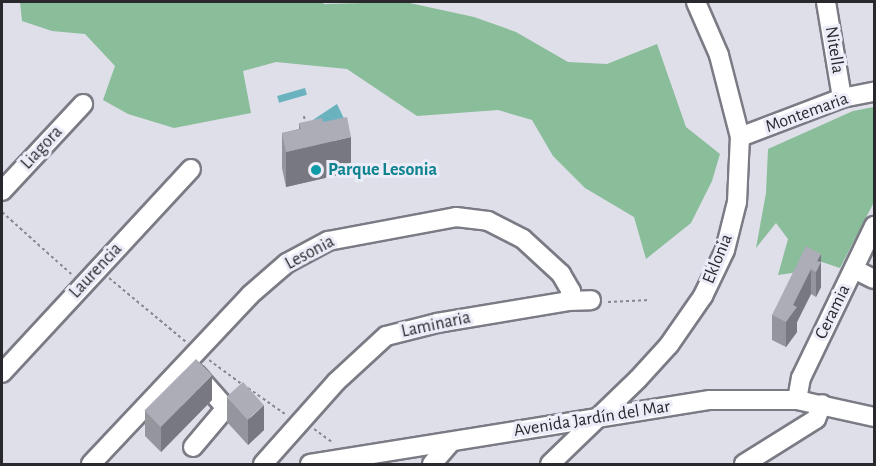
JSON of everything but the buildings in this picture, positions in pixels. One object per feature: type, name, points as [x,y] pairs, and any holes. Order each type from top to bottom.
[{"type":"street","name":"Eklonia","points":[[550,465],[638,380],[686,323],[725,250],[737,202],[740,137],[718,55],[696,2]]},
{"type":"street","name":"Nitella","points":[[826,2],[842,98]]},
{"type":"street","name":"Montemaria","points":[[740,137],[842,98],[874,92]]},
{"type":"street","name":"Liagora","points":[[2,191],[83,104]]},
{"type":"street","name":"Laurencia","points":[[2,373],[191,169]]},
{"type":"street","name":"Lesonia","points":[[91,465],[250,296],[287,263],[306,251],[345,235],[456,217],[476,218],[512,232],[561,274],[571,291],[568,301]]},
{"type":"street","name":"Ceramia","points":[[796,400],[801,378],[874,226]]},
{"type":"street","points":[[854,269],[874,279]]},
{"type":"street","name":"Laminaria","points":[[263,465],[336,381],[386,336],[416,327],[568,301],[591,300]]},
{"type":"street","points":[[186,363],[226,408],[193,447]]},
{"type":"street","points":[[638,380],[639,396],[652,410]]},
{"type":"street","name":"Avenida Jardín del Mar","points":[[310,465],[719,399],[796,400],[874,417]]},
{"type":"street","points":[[744,465],[816,419],[822,404]]},
{"type":"street","points":[[432,465],[450,443]]},
{"type":"path","points":[[304,116],[306,128]]},
{"type":"path","points":[[2,212],[83,285]]},
{"type":"path","points":[[591,300],[650,300]]},
{"type":"path","points":[[303,421],[353,458]]},
{"type":"green space","points":[[20,2],[321,2],[324,4],[405,2],[474,17],[516,32],[568,62],[607,64],[657,44],[686,127],[720,154],[712,181],[691,223],[646,259],[634,217],[585,188],[553,156],[532,120],[498,110],[417,116],[347,69],[276,62],[243,71],[251,113],[174,128],[128,114],[103,100],[115,66],[85,34],[52,31],[22,21]]},
{"type":"green space","points":[[874,107],[874,202],[840,268],[813,259],[806,271],[778,275],[788,239],[776,223],[756,248],[766,193],[768,149],[853,111]]},
{"type":"water","points":[[305,88],[307,95],[279,103],[277,96]]},
{"type":"water","points":[[337,104],[349,129],[284,139]]},
{"type":"place","name":"Parque Lesonia","points":[[316,170]]}]
